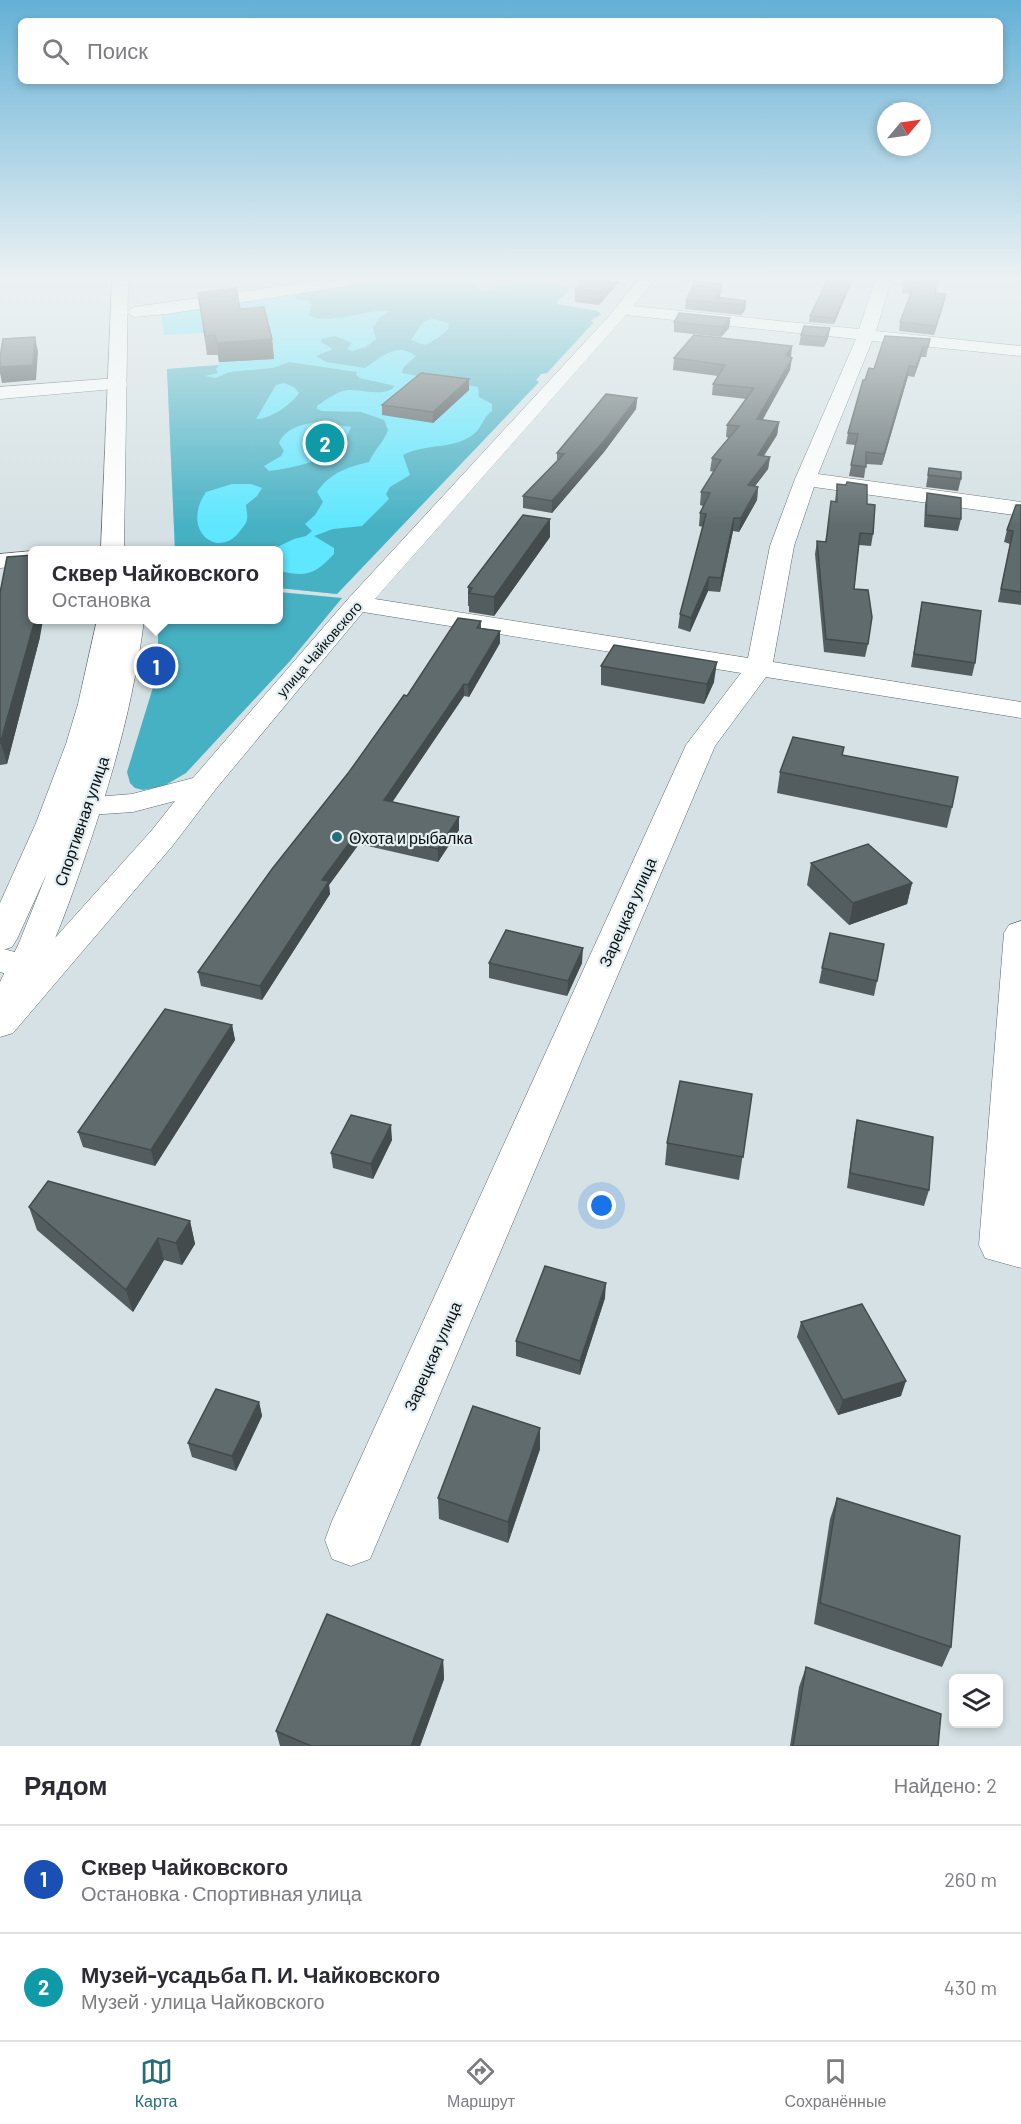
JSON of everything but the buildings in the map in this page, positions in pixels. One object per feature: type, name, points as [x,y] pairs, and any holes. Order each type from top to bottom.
[{"type":"main road","points":[[113,546],[118,362]]},
{"type":"main road","points":[[134,362],[135,478]]},
{"type":"main road","name":"улица Чайковского","points":[[0,1024],[163,837],[204,784],[357,604],[575,362]]},
{"type":"main road","name":"Зарецкая улица","points":[[351,1540],[701,745],[759,668],[782,546],[806,479],[855,362]]},
{"type":"main road","points":[[0,393],[118,384]]},
{"type":"main road","points":[[806,479],[1021,509]]},
{"type":"main road","points":[[0,561],[28,558]]},
{"type":"main road","points":[[357,604],[1021,710]]},
{"type":"main road","name":"Спортивная улица","points":[[0,1012],[13,964],[35,950],[73,807],[74,767],[91,712],[103,662],[108,624]]},
{"type":"main road","name":"Спортивная улица","points":[[0,939],[73,807],[110,734],[125,669],[131,624]]},
{"type":"main road","points":[[73,807],[133,803],[204,784]]},
{"type":"main road","points":[[1021,933],[1001,1245],[1021,1249]]},
{"type":"shaded area","points":[[219,362],[557,362],[547,373],[541,374],[536,380],[539,382],[337,594],[283,588],[283,546],[175,546],[167,369],[219,365]]},
{"type":"shaded area","points":[[292,362],[357,372],[356,375],[360,378],[395,386],[385,392],[344,391],[317,406],[317,409],[361,412],[384,420],[388,430],[369,462],[340,472],[322,485],[317,492],[323,502],[315,515],[305,524],[312,531],[306,536],[279,546],[175,546],[167,369],[219,365],[216,369],[218,373],[205,376],[216,378],[229,372],[273,368]],"holes":[[[284,383],[294,387],[299,393],[291,402],[267,417],[256,419],[276,385]],[[317,422],[351,427],[341,450],[324,458],[288,468],[269,471],[264,466],[281,456],[284,451],[279,443],[290,430]],[[232,484],[251,484],[262,488],[257,496],[246,505],[247,521],[240,531],[222,543],[213,542],[205,537],[200,529],[197,518],[199,506],[206,492]]]},
{"type":"shaded area","points":[[329,362],[373,362],[365,368]]},
{"type":"shaded area","points":[[409,362],[557,362],[547,373],[541,374],[536,380],[539,382],[337,594],[283,588],[283,572],[310,573],[334,554],[334,548],[314,536],[333,529],[362,526],[389,499],[386,494],[390,487],[410,475],[403,455],[412,451],[459,442],[475,433],[492,411],[492,404],[479,397],[478,387],[402,373],[403,368]]},
{"type":"shaded area","points":[[283,592],[342,598],[290,661],[186,773],[164,786],[143,790],[135,788],[130,783],[127,772],[154,684],[158,663],[158,624],[283,624]]},
{"type":"place","name":"Музей-усадьба П. И. Чайковского","points":[[325,443]]},
{"type":"place","name":"Сквер Чайковского","points":[[156,666]]},
{"type":"place","name":"Охота и рыбалка","points":[[337,837]]}]
